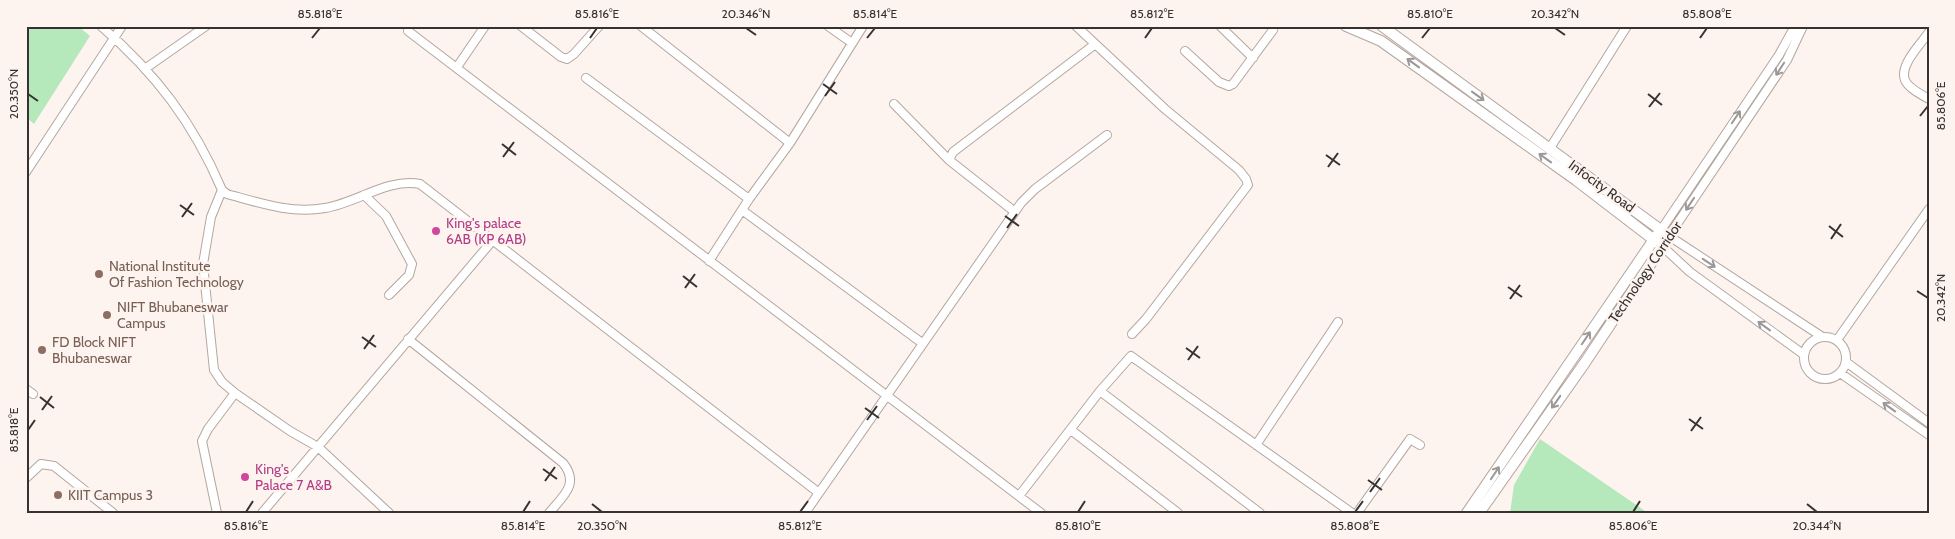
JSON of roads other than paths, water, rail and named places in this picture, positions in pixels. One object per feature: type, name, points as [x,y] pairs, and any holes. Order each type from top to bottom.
[{"type":"main road","name":"Infocity Road","points":[[1346,26],[1383,33],[1550,148],[1665,233]]},
{"type":"main road","name":"Infocity Road","points":[[1383,33],[1658,243]]},
{"type":"main road","points":[[1467,513],[1665,233]]},
{"type":"main road","name":"Technology Corridor","points":[[1480,513],[1584,364],[1658,243]]},
{"type":"street","points":[[102,26],[146,68],[182,114],[205,150],[222,190],[227,194],[301,212],[327,208],[399,183],[420,184],[819,493]]},
{"type":"street","points":[[26,172],[122,26]]},
{"type":"street","points":[[146,68],[206,26]]},
{"type":"street","points":[[457,67],[485,26]]},
{"type":"street","points":[[521,26],[561,57],[567,58],[574,54],[599,26]]},
{"type":"street","points":[[640,26],[790,142]]},
{"type":"street","points":[[828,26],[852,44]]},
{"type":"street","points":[[709,261],[749,199],[790,142],[863,26]]},
{"type":"street","points":[[1076,26],[1094,45],[1165,109],[1238,170],[1246,179],[1248,186],[1146,319],[1132,334]]},
{"type":"street","points":[[1220,26],[1253,58]]},
{"type":"street","points":[[1550,148],[1627,26]]},
{"type":"street","points":[[1665,233],[1779,55],[1795,26]]},
{"type":"street","name":"Technology Corridor","points":[[1665,233],[1784,64],[1803,26]]},
{"type":"street","points":[[1185,50],[1225,86],[1234,84],[1273,30]]},
{"type":"street","points":[[408,31],[1041,513]]},
{"type":"street","points":[[1929,32],[1904,71],[1904,79],[1908,85],[1929,100]]},
{"type":"street","points":[[949,160],[953,152],[1094,45]]},
{"type":"street","points":[[586,78],[749,199]]},
{"type":"street","points":[[894,104],[949,160],[1015,212]]},
{"type":"street","points":[[806,513],[886,394],[1015,212],[1035,189],[1107,135]]},
{"type":"street","points":[[222,190],[209,224],[202,264],[214,370],[222,382],[235,393],[290,431],[318,447],[389,513]]},
{"type":"street","points":[[364,195],[386,216],[412,264],[409,276],[389,295]]},
{"type":"street","points":[[1837,340],[1929,209]]},
{"type":"street","points":[[742,210],[922,343]]},
{"type":"street","name":"Infocity Road","points":[[1665,233],[1821,336]]},
{"type":"street","points":[[262,513],[493,240]]},
{"type":"street","name":"Infocity Road","points":[[1658,243],[1690,272],[1803,354]]},
{"type":"street","points":[[1256,445],[1338,322]]},
{"type":"street","points":[[1821,336],[1837,340],[1844,349],[1846,362],[1840,373],[1828,379],[1814,376],[1805,366],[1803,354],[1809,342],[1821,336]]},
{"type":"street","points":[[408,339],[563,463],[571,473],[571,481],[567,491],[549,513]]},
{"type":"street","points":[[1019,496],[1100,392],[1131,356],[1352,513]]},
{"type":"street","points":[[1846,362],[1929,423]]},
{"type":"street","points":[[1840,373],[1929,435]]},
{"type":"street","points":[[1100,392],[1260,513]]},
{"type":"street","points":[[217,513],[202,441],[208,429],[235,393]]},
{"type":"street","points":[[1071,430],[1178,513]]},
{"type":"street","points":[[1357,513],[1408,442],[1410,440],[1420,445]]},
{"type":"street","points":[[26,478],[41,464],[54,466],[112,513]]},
{"type":"place","name":"King's palace 6AB (KP 6AB)","points":[[436,231]]},
{"type":"place","name":"National Institute Of Fashion Technology","points":[[99,274]]},
{"type":"place","name":"NIFT Bhubaneswar Campus","points":[[107,315]]},
{"type":"place","name":"FD Block NIFT Bhubaneswar","points":[[42,350]]},
{"type":"place","name":"King's Palace 7 A&B","points":[[245,477]]},
{"type":"place","name":"KIIT Campus 3","points":[[58,495]]}]
